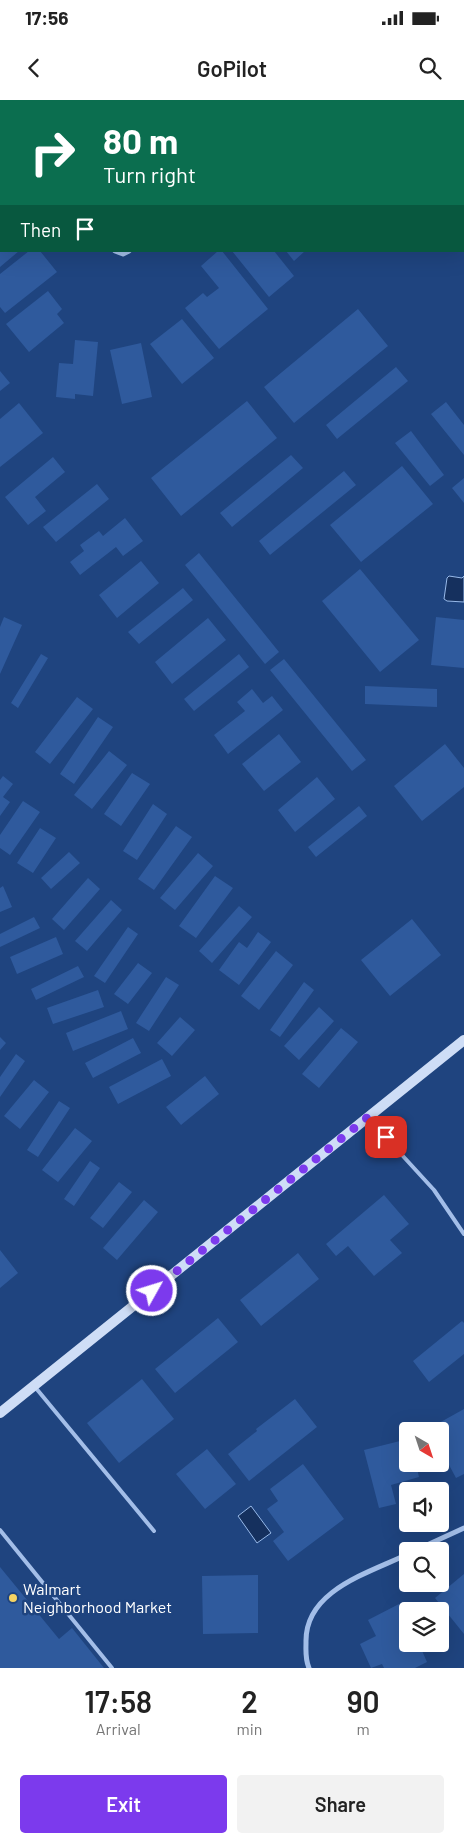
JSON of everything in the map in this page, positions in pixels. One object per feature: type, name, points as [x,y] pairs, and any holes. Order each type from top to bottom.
[{"type":"main road","points":[[0,1413],[35,1387],[464,1040]]},
{"type":"street","points":[[434,1542],[464,1528]]},
{"type":"street","points":[[310,1668],[306,1660],[306,1630],[318,1604],[342,1585],[399,1558]]},
{"type":"lane","points":[[368,1117],[434,1190],[464,1234]]},
{"type":"lane","points":[[35,1387],[154,1531]]},
{"type":"lane","points":[[0,1530],[112,1668]]},
{"type":"water","points":[[449,576],[462,578],[464,576],[464,602],[447,601],[444,599],[447,578]]},
{"type":"water","points":[[251,1506],[271,1533],[257,1543],[238,1516]]},
{"type":"building","points":[[0,252],[18,252],[0,267]]},
{"type":"building","points":[[28,252],[41,252],[57,272],[5,313],[0,307],[0,274]]},
{"type":"building","points":[[217,252],[223,252],[268,309],[219,349],[185,308],[203,293],[207,297],[219,288],[201,266]]},
{"type":"building","points":[[233,252],[275,252],[294,276],[269,297]]},
{"type":"building","points":[[287,252],[304,252],[294,261]]},
{"type":"building","points":[[48,291],[62,309],[57,314],[64,323],[29,352],[6,324]]},
{"type":"building","points":[[358,309],[388,346],[294,423],[264,387]]},
{"type":"building","points":[[182,319],[214,358],[182,384],[150,344]]},
{"type":"building","points":[[75,340],[98,342],[93,396],[75,394],[75,399],[56,397],[59,363],[73,364]]},
{"type":"building","points":[[141,343],[152,397],[122,404],[110,350]]},
{"type":"building","points":[[396,367],[408,381],[337,439],[326,425]]},
{"type":"building","points":[[0,371],[10,383],[0,391]]},
{"type":"building","points":[[247,401],[277,438],[181,516],[151,478]]},
{"type":"building","points":[[446,402],[464,425],[464,455],[431,414]]},
{"type":"building","points":[[19,403],[43,433],[0,467],[0,419]]},
{"type":"building","points":[[411,431],[444,475],[430,486],[395,443]]},
{"type":"building","points":[[291,455],[303,468],[232,527],[220,513]]},
{"type":"building","points":[[53,457],[65,472],[35,497],[46,511],[28,525],[5,497]]},
{"type":"building","points":[[402,466],[433,504],[361,562],[330,525]]},
{"type":"building","points":[[344,471],[356,485],[270,555],[259,541]]},
{"type":"building","points":[[464,478],[464,503],[452,488]]},
{"type":"building","points":[[97,484],[109,499],[56,542],[43,527]]},
{"type":"building","points":[[125,518],[143,541],[123,556],[116,547],[80,575],[70,562],[84,551],[80,545],[99,531],[103,536]]},
{"type":"building","points":[[199,553],[279,652],[265,664],[185,565]]},
{"type":"building","points":[[141,561],[159,583],[117,618],[99,595]]},
{"type":"building","points":[[360,569],[419,640],[380,672],[322,601]]},
{"type":"building","points":[[183,588],[193,600],[139,644],[128,632]]},
{"type":"building","points":[[4,617],[22,625],[0,674],[0,627]]},
{"type":"building","points":[[436,617],[464,620],[464,668],[431,665]]},
{"type":"building","points":[[208,618],[226,640],[172,684],[155,662]]},
{"type":"building","points":[[41,654],[48,658],[18,708],[11,703]]},
{"type":"building","points":[[239,654],[249,667],[194,711],[184,699]]},
{"type":"building","points":[[284,659],[366,760],[352,771],[270,670]]},
{"type":"building","points":[[365,686],[437,689],[437,707],[365,704]]},
{"type":"building","points":[[252,689],[263,703],[272,696],[283,710],[228,754],[214,735],[245,711],[237,702]]},
{"type":"building","points":[[77,697],[93,709],[50,764],[35,752]]},
{"type":"building","points":[[98,717],[113,727],[74,784],[60,774]]},
{"type":"building","points":[[279,734],[301,762],[264,791],[242,764]]},
{"type":"building","points":[[445,744],[464,768],[464,787],[422,821],[394,786]]},
{"type":"building","points":[[109,751],[127,765],[92,809],[74,795]]},
{"type":"building","points":[[132,773],[150,784],[121,826],[104,814]]},
{"type":"building","points":[[3,776],[13,784],[3,797],[10,802],[0,816],[0,780]]},
{"type":"building","points":[[317,777],[335,799],[295,832],[278,810]]},
{"type":"building","points":[[23,801],[40,812],[10,855],[0,848],[0,835]]},
{"type":"building","points":[[153,804],[167,814],[137,860],[123,851]]},
{"type":"building","points":[[359,806],[367,816],[316,857],[308,847]]},
{"type":"building","points":[[176,826],[192,837],[154,890],[138,879]]},
{"type":"building","points":[[40,828],[56,838],[33,873],[17,863]]},
{"type":"building","points":[[69,852],[80,863],[51,889],[41,878]]},
{"type":"building","points":[[198,853],[213,866],[175,910],[160,898]]},
{"type":"building","points":[[215,876],[233,888],[196,938],[179,926]]},
{"type":"building","points":[[88,878],[100,889],[64,930],[52,919]]},
{"type":"building","points":[[3,886],[12,907],[0,912],[0,888]]},
{"type":"building","points":[[111,900],[122,910],[87,951],[75,941]]},
{"type":"building","points":[[239,906],[252,917],[212,963],[199,951]]},
{"type":"building","points":[[34,917],[40,928],[0,947],[0,934]]},
{"type":"building","points":[[412,919],[441,955],[390,996],[361,960]]},
{"type":"building","points":[[128,927],[138,934],[105,983],[94,976]]},
{"type":"building","points":[[258,932],[271,942],[239,985],[219,970],[239,942],[247,948]]},
{"type":"building","points":[[56,937],[63,954],[17,974],[10,957]]},
{"type":"building","points":[[276,951],[293,965],[259,1010],[241,996]]},
{"type":"building","points":[[138,963],[152,973],[128,1004],[114,994]]},
{"type":"building","points":[[78,966],[84,977],[36,1000],[31,989]]},
{"type":"building","points":[[166,977],[179,985],[149,1031],[136,1023]]},
{"type":"building","points":[[304,982],[314,990],[280,1037],[270,1030]]},
{"type":"building","points":[[98,990],[104,1007],[53,1024],[47,1008]]},
{"type":"building","points":[[319,1007],[334,1021],[299,1060],[284,1046]]},
{"type":"building","points":[[121,1011],[128,1029],[73,1051],[66,1033]]},
{"type":"building","points":[[180,1017],[195,1030],[172,1056],[157,1043]]},
{"type":"building","points":[[341,1028],[358,1042],[319,1088],[302,1074]]},
{"type":"building","points":[[0,1037],[6,1043],[0,1050]]},
{"type":"building","points":[[133,1038],[141,1053],[93,1078],[85,1063]]},
{"type":"building","points":[[16,1054],[25,1061],[0,1097],[0,1077]]},
{"type":"building","points":[[162,1059],[171,1076],[118,1104],[109,1087]]},
{"type":"building","points":[[205,1076],[219,1094],[181,1125],[166,1107]]},
{"type":"building","points":[[34,1080],[49,1092],[20,1129],[4,1116]]},
{"type":"building","points":[[59,1101],[70,1108],[38,1157],[27,1150]]},
{"type":"building","points":[[75,1128],[92,1141],[58,1182],[42,1170]]},
{"type":"building","points":[[90,1161],[100,1168],[74,1206],[64,1199]]},
{"type":"building","points":[[119,1182],[132,1192],[103,1228],[90,1218]]},
{"type":"building","points":[[384,1195],[409,1224],[390,1240],[402,1253],[374,1276],[348,1246],[336,1256],[326,1244]]},
{"type":"building","points":[[144,1200],[158,1212],[117,1260],[103,1248]]},
{"type":"building","points":[[0,1250],[18,1273],[0,1288]]},
{"type":"building","points":[[298,1253],[319,1279],[261,1326],[240,1300]]},
{"type":"building","points":[[218,1318],[238,1342],[175,1393],[155,1369]]},
{"type":"building","points":[[462,1321],[464,1323],[464,1354],[429,1382],[413,1361]]},
{"type":"building","points":[[142,1379],[174,1419],[119,1463],[87,1423]]},
{"type":"building","points":[[295,1399],[317,1427],[249,1481],[228,1454],[257,1431],[256,1429]]},
{"type":"building","points":[[464,1409],[464,1474],[456,1478],[449,1465],[449,1422],[441,1422]]},
{"type":"building","points":[[399,1441],[399,1472],[418,1472],[419,1477],[391,1485],[396,1504],[379,1508],[364,1450]]},
{"type":"building","points":[[207,1449],[236,1484],[205,1509],[176,1474]]},
{"type":"building","points":[[303,1464],[344,1519],[288,1561],[273,1541],[284,1532],[267,1509],[278,1501],[270,1489]]},
{"type":"building","name":"Walmart Neighborhood Market","points":[[0,1567],[59,1639],[72,1628],[104,1668],[0,1668]]},
{"type":"building","points":[[464,1574],[464,1634],[449,1615],[449,1602],[438,1602],[435,1598],[442,1592],[449,1592],[449,1586]]},
{"type":"building","points":[[258,1575],[258,1633],[203,1634],[202,1576]]},
{"type":"building","points":[[399,1604],[399,1652],[423,1652],[427,1662],[415,1668],[384,1668],[382,1664],[371,1668],[360,1644],[376,1636],[368,1620]]},
{"type":"place","name":"Walmart Neighborhood Market","points":[[13,1598]]},
{"type":"route","points":[[152,1291],[368,1117],[386,1137]]}]
